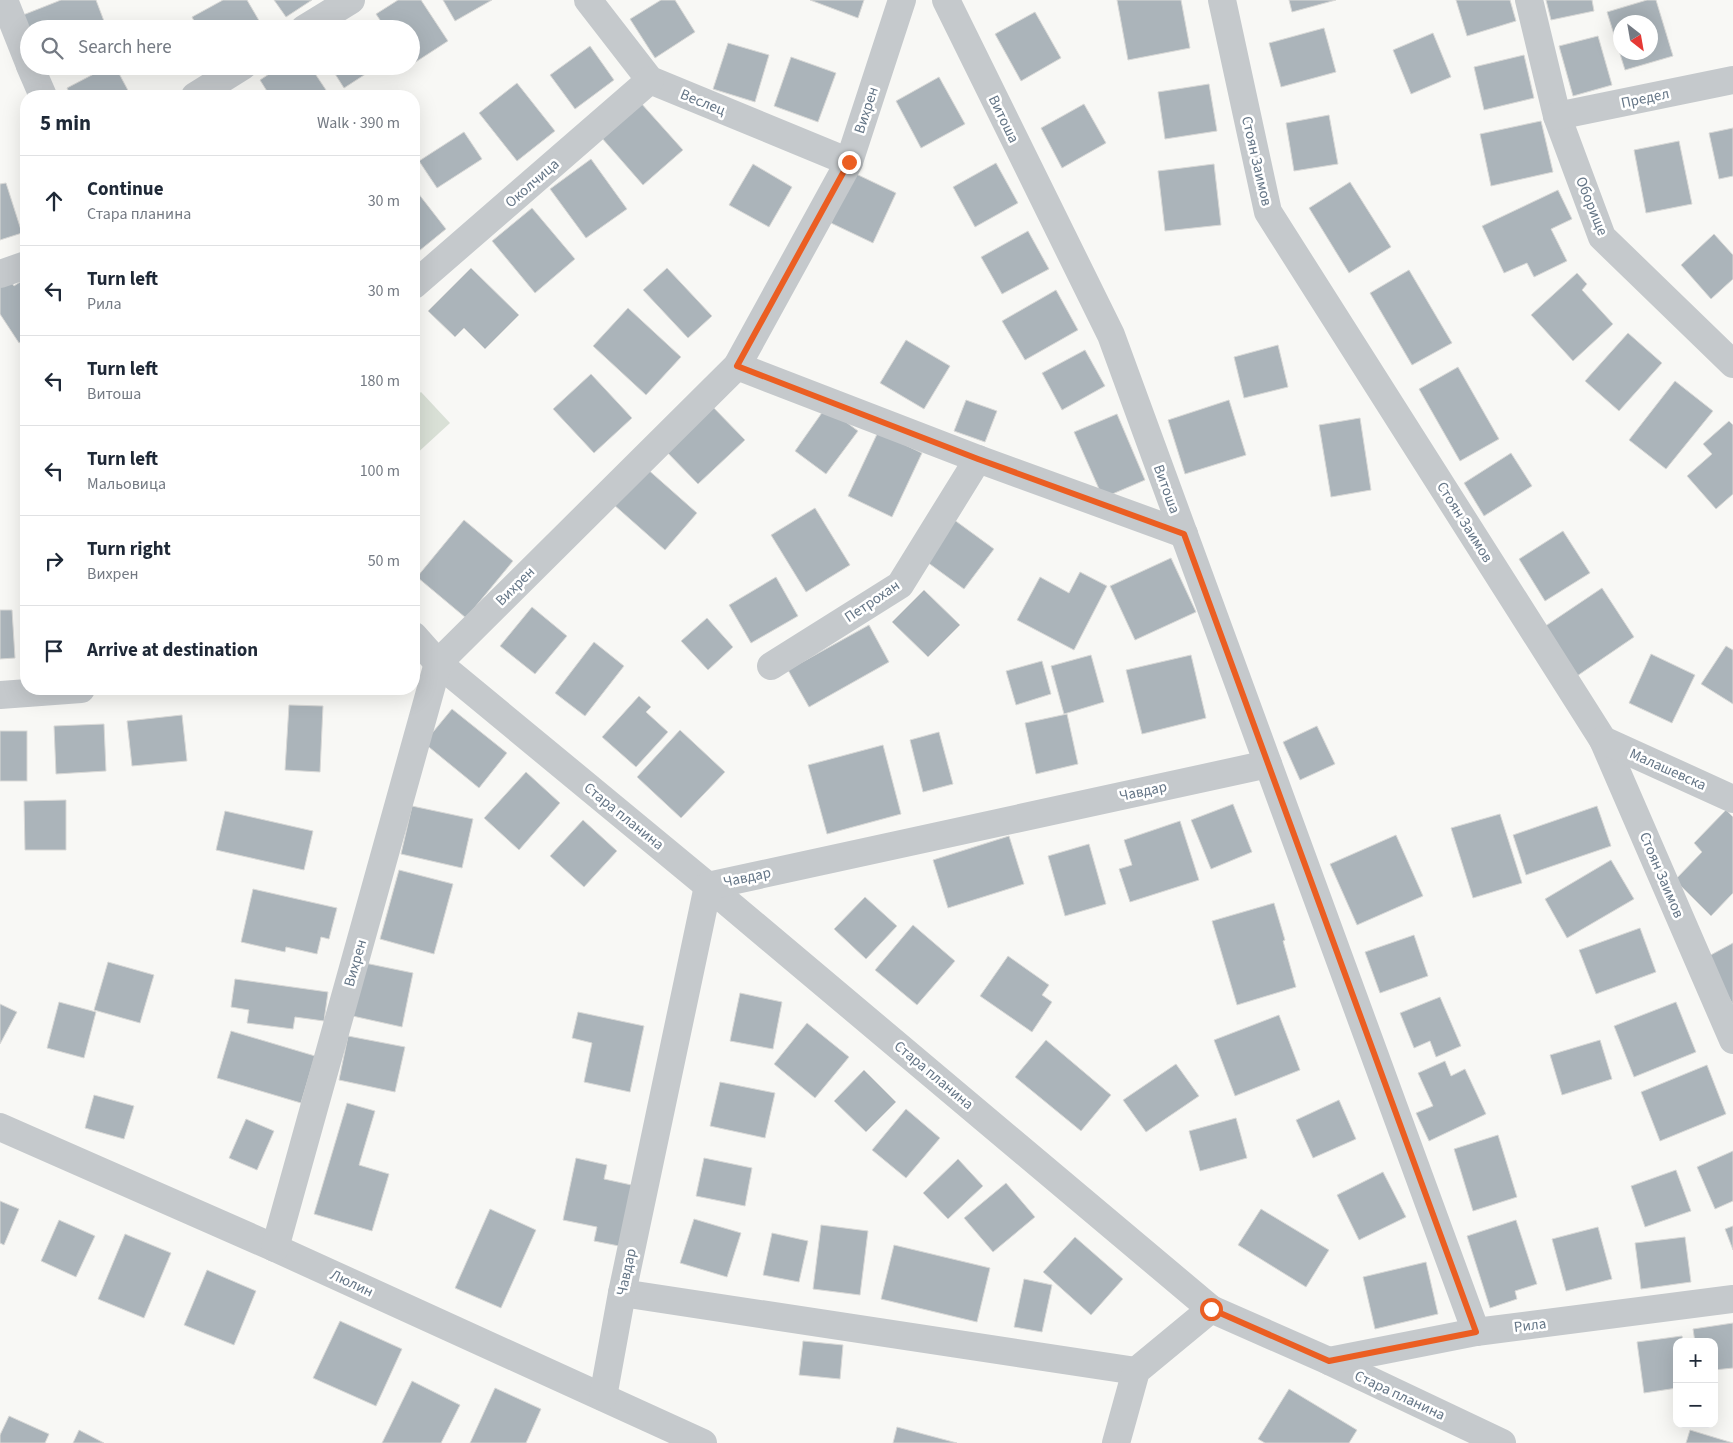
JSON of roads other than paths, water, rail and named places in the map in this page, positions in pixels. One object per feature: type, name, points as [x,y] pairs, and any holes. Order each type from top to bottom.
[{"type":"street","points":[[4,0],[20,42]]},
{"type":"street","points":[[319,20],[351,0]]},
{"type":"street","name":"Веслец","points":[[588,0],[650,80],[849,162]]},
{"type":"street","name":"Вихрен","points":[[420,687],[426,664],[737,366],[849,162],[902,0]]},
{"type":"street","name":"Витоша","points":[[946,0],[1110,335],[1476,1332]]},
{"type":"street","name":"Стоян Заимов","points":[[1222,0],[1268,212],[1603,740],[1733,1040]]},
{"type":"street","name":"Оборище","points":[[1529,0],[1557,116],[1602,237],[1733,364]]},
{"type":"street","points":[[34,75],[40,90]]},
{"type":"street","points":[[205,90],[229,75]]},
{"type":"street","name":"Околчица","points":[[420,280],[650,80]]},
{"type":"street","name":"Предел","points":[[1557,116],[1733,80]]},
{"type":"street","points":[[0,274],[20,267]]},
{"type":"street","points":[[737,366],[978,459],[1184,534]]},
{"type":"street","name":"Петрохан","points":[[770,666],[900,584],[978,459]]},
{"type":"street","name":"Стара планина","points":[[420,650],[426,664],[708,886],[1211,1309],[1329,1361],[1502,1443]]},
{"type":"street","points":[[0,694],[20,693]]},
{"type":"street","name":"Вихрен","points":[[275,1248],[418,695]]},
{"type":"street","name":"Малашевска","points":[[1603,740],[1733,799]]},
{"type":"street","name":"Чавдар","points":[[603,1398],[622,1293],[708,886],[1268,764]]},
{"type":"street","name":"Люлин","points":[[0,1127],[275,1248],[703,1443]]},
{"type":"street","points":[[622,1293],[1136,1371]]},
{"type":"street","name":"Рила","points":[[1329,1361],[1476,1332],[1733,1299]]},
{"type":"street","points":[[1116,1443],[1136,1371],[1211,1309]]}]
